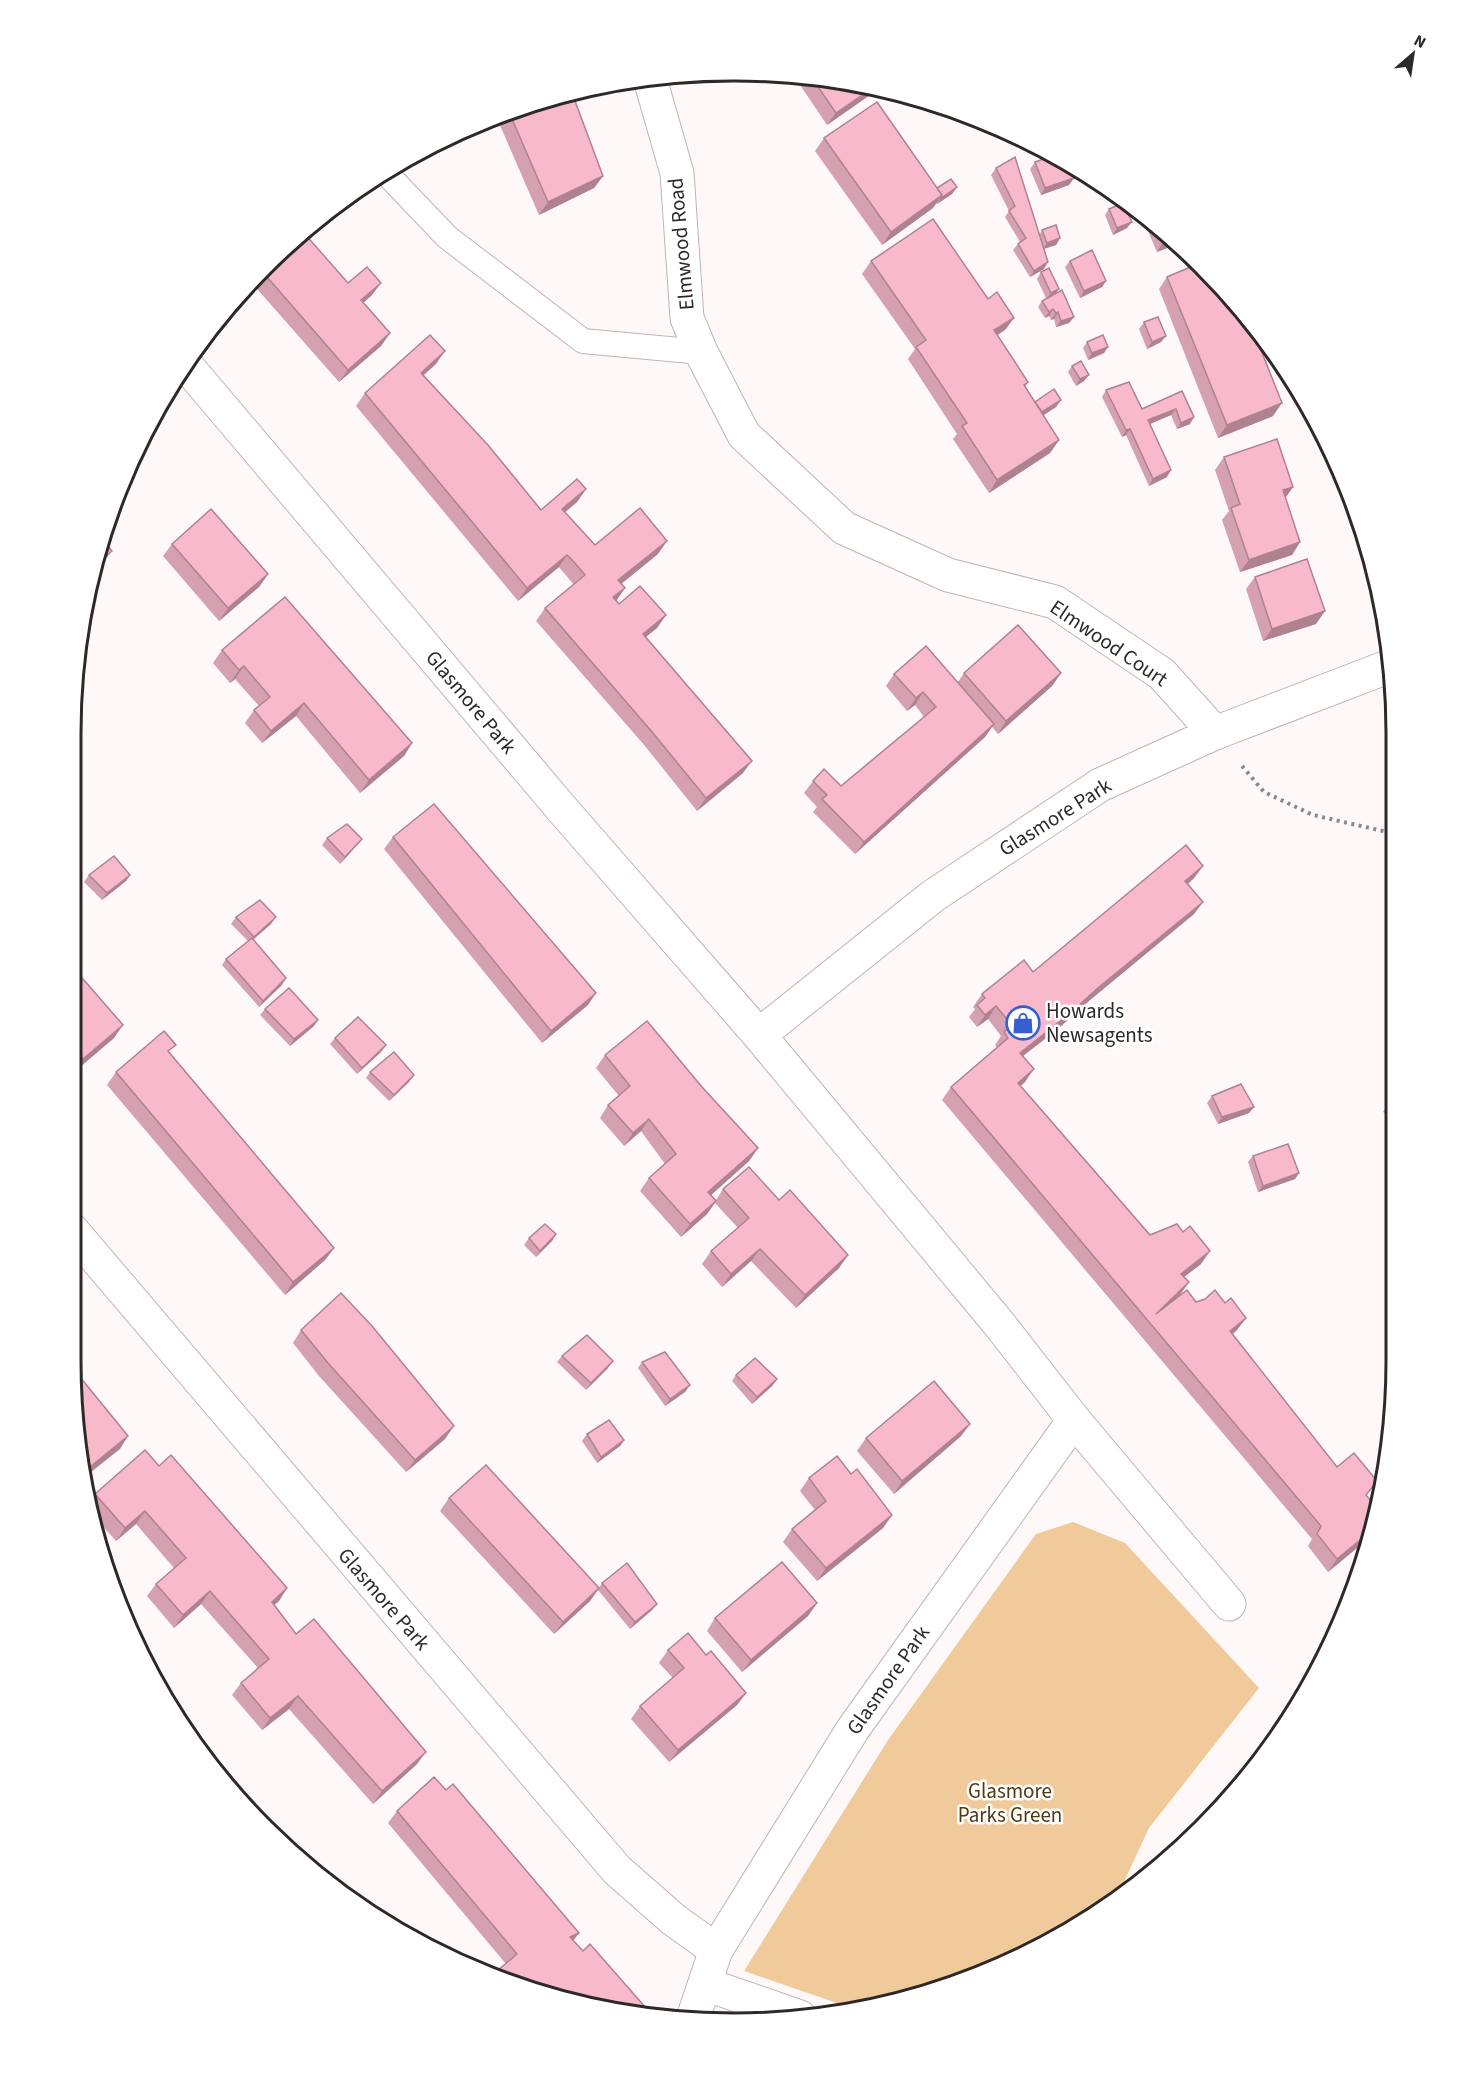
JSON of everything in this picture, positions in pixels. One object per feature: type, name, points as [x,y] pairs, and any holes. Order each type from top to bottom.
[{"type":"street","name":"Elmwood Road","points":[[652,87],[677,173],[687,318],[701,352],[744,435]]},
{"type":"street","name":"Glasmore Park","points":[[191,371],[569,818],[759,1035],[1000,1325],[1074,1420],[1229,1604]]},
{"type":"street","name":"Elmwood Court","points":[[744,435],[844,528],[948,575],[1055,602],[1162,674],[1215,734]]},
{"type":"street","name":"Glasmore Park","points":[[759,1035],[933,896],[1100,785],[1215,734],[1382,669]]},
{"type":"street","name":"Glasmore Park","points":[[81,1242],[617,1870],[674,1920],[716,1950]]},
{"type":"street","name":"Glasmore Park","points":[[695,2012],[716,1950],[853,1729],[1074,1420]]},
{"type":"street","points":[[705,1984],[783,2011]]},
{"type":"lane","points":[[391,178],[447,237],[583,341],[701,352]]},
{"type":"path","points":[[1215,734],[1264,792],[1313,815],[1386,832]]},
{"type":"green space","name":"Glasmore Parks Green","points":[[1073,1522],[1125,1543],[1259,1688],[1149,1828],[1123,1884],[1060,1926],[1022,1946],[943,1978],[902,1991],[839,2004],[744,1971],[888,1740],[1036,1534]]},
{"type":"building","points":[[818,87],[863,94],[836,113]]},
{"type":"building","points":[[575,101],[603,176],[548,202],[513,120]]},
{"type":"building","points":[[877,102],[942,195],[891,232],[824,138]]},
{"type":"building","points":[[1015,157],[1048,262],[1034,271],[1018,244],[1026,238],[1009,211],[1015,206],[996,168]]},
{"type":"building","points":[[1043,159],[1074,178],[1045,188],[1035,162]]},
{"type":"building","points":[[951,179],[957,187],[941,198],[942,195],[937,188]]},
{"type":"building","points":[[1117,206],[1128,214],[1132,222],[1117,228],[1109,209]]},
{"type":"building","points":[[933,219],[988,299],[997,292],[1014,318],[994,330],[1028,382],[1024,385],[1059,440],[997,480],[962,426],[967,423],[916,347],[926,340],[871,261]]},
{"type":"building","points":[[1056,225],[1060,238],[1047,243],[1042,230]]},
{"type":"building","points":[[309,238],[348,283],[367,267],[381,283],[361,300],[390,333],[348,370],[267,277]]},
{"type":"building","points":[[1092,250],[1106,281],[1084,291],[1070,261]]},
{"type":"building","points":[[1190,267],[1224,303],[1261,350],[1282,403],[1227,425],[1167,277]]},
{"type":"building","points":[[1049,268],[1059,289],[1051,293],[1041,272]]},
{"type":"building","points":[[1062,290],[1074,317],[1061,321],[1058,312],[1056,313],[1053,309],[1049,312],[1042,301]]},
{"type":"building","points":[[1158,317],[1166,336],[1152,342],[1144,322]]},
{"type":"building","points":[[430,335],[445,351],[421,373],[488,445],[541,510],[577,479],[586,489],[562,509],[595,545],[640,508],[667,541],[618,580],[625,588],[613,597],[619,604],[640,586],[666,615],[643,634],[752,761],[706,798],[545,608],[585,575],[567,555],[527,588],[365,393]]},
{"type":"building","points":[[1103,335],[1108,347],[1092,353],[1087,342]]},
{"type":"building","points":[[1081,361],[1089,375],[1080,379],[1072,366]]},
{"type":"building","points":[[1129,382],[1142,409],[1182,391],[1194,417],[1181,423],[1176,409],[1148,420],[1171,470],[1153,479],[1130,429],[1126,430],[1106,390]]},
{"type":"building","points":[[1054,389],[1061,400],[1042,412],[1035,402]]},
{"type":"building","points":[[1277,439],[1293,487],[1283,490],[1300,542],[1249,560],[1231,508],[1240,504],[1224,457]]},
{"type":"building","points":[[211,509],[268,574],[228,608],[172,544]]},
{"type":"building","points":[[1307,559],[1325,611],[1272,629],[1255,577]]},
{"type":"building","points":[[285,597],[412,743],[369,780],[304,703],[271,731],[254,710],[270,697],[244,666],[239,670],[222,650]]},
{"type":"building","points":[[1018,625],[1061,673],[1006,721],[964,673]]},
{"type":"building","points":[[926,646],[994,724],[864,842],[822,799],[827,795],[813,781],[824,769],[841,786],[936,707],[923,692],[916,698],[894,674]]},
{"type":"building","points":[[434,804],[596,993],[551,1031],[393,837]]},
{"type":"building","points":[[347,824],[362,839],[345,857],[327,838]]},
{"type":"building","points":[[1186,845],[1203,866],[1185,881],[1203,902],[1020,1053],[1034,1069],[1018,1083],[1150,1235],[1177,1224],[1183,1232],[1190,1226],[1210,1251],[1181,1274],[1189,1282],[1156,1314],[1187,1290],[1196,1302],[1205,1299],[1215,1290],[1225,1303],[1231,1298],[1246,1318],[1230,1331],[1337,1467],[1354,1453],[1375,1478],[1373,1486],[1366,1495],[1370,1500],[1361,1540],[1337,1559],[1317,1534],[1321,1526],[951,1087],[1008,1038],[1004,1032],[1012,1025],[996,1006],[985,1015],[977,1005],[985,998],[982,994],[1024,960],[1033,972]]},
{"type":"building","points":[[114,856],[130,875],[107,893],[89,875]]},
{"type":"building","points":[[260,900],[276,917],[254,937],[236,917]]},
{"type":"building","points":[[252,938],[286,978],[263,1001],[226,959]]},
{"type":"building","points":[[81,977],[123,1025],[83,1059],[81,1057]]},
{"type":"building","points":[[289,988],[318,1020],[294,1039],[265,1009]]},
{"type":"building","points":[[358,1017],[386,1045],[362,1068],[335,1038]]},
{"type":"building","points":[[647,1021],[702,1087],[758,1148],[708,1192],[716,1201],[690,1224],[649,1178],[676,1154],[649,1119],[633,1133],[608,1105],[630,1086],[605,1055]]},
{"type":"building","points":[[164,1031],[176,1045],[168,1051],[334,1248],[293,1282],[116,1072]]},
{"type":"building","points":[[394,1052],[414,1075],[394,1095],[370,1072]]},
{"type":"building","points":[[1241,1084],[1254,1107],[1222,1117],[1212,1096]]},
{"type":"building","points":[[1288,1144],[1299,1173],[1263,1186],[1253,1156]]},
{"type":"building","points":[[749,1167],[779,1200],[790,1190],[848,1255],[805,1295],[760,1249],[731,1274],[711,1251],[749,1218],[723,1189]]},
{"type":"building","points":[[545,1224],[556,1234],[540,1251],[529,1238]]},
{"type":"building","points":[[341,1293],[372,1326],[454,1426],[415,1460],[301,1330]]},
{"type":"building","points":[[587,1335],[613,1361],[591,1383],[562,1356]]},
{"type":"building","points":[[665,1352],[690,1385],[670,1399],[642,1362]]},
{"type":"building","points":[[755,1358],[777,1379],[757,1397],[736,1375]]},
{"type":"building","points":[[81,1379],[128,1436],[90,1467],[82,1403]]},
{"type":"building","points":[[934,1381],[970,1424],[902,1481],[866,1438]]},
{"type":"building","points":[[609,1420],[624,1440],[601,1457],[587,1434]]},
{"type":"building","points":[[145,1450],[159,1466],[171,1455],[287,1588],[272,1602],[296,1634],[314,1619],[426,1752],[382,1791],[298,1696],[270,1718],[241,1683],[269,1659],[210,1591],[183,1615],[156,1584],[186,1558],[145,1511],[125,1528],[95,1494]]},
{"type":"building","points":[[837,1456],[851,1474],[857,1469],[892,1515],[826,1568],[792,1529],[826,1501],[809,1478]]},
{"type":"building","points":[[486,1465],[599,1588],[563,1622],[449,1498]]},
{"type":"building","points":[[782,1562],[817,1603],[751,1660],[715,1618]]},
{"type":"building","points":[[627,1563],[657,1604],[635,1622],[602,1583]]},
{"type":"building","points":[[688,1633],[706,1655],[711,1651],[746,1693],[678,1750],[640,1706],[684,1668],[668,1650]]},
{"type":"building","points":[[434,1777],[446,1790],[453,1784],[579,1933],[570,1937],[583,1951],[590,1944],[645,2006],[565,1991],[500,1969],[517,1954],[397,1811]]},
{"type":"place","name":"Howards Newsagents","points":[[1023,1023]]}]
